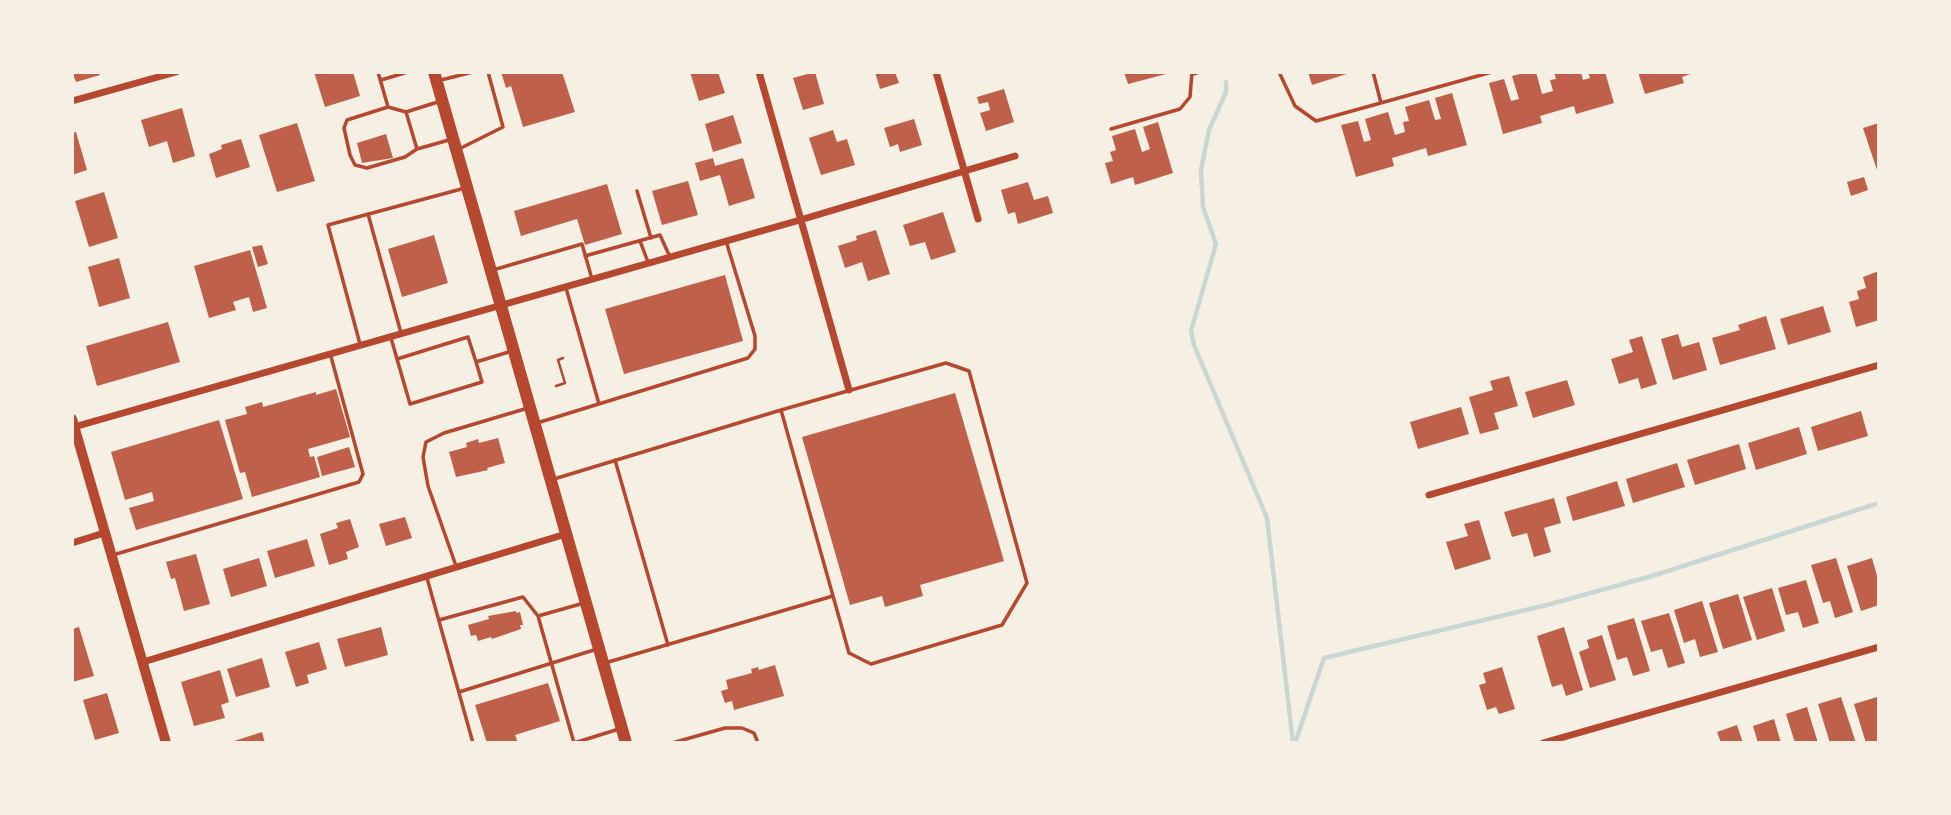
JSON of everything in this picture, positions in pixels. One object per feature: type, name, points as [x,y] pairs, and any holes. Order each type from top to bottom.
[{"type":"main road","points":[[436,77],[626,743]]},
{"type":"street","points":[[72,101],[176,72]]},
{"type":"street","points":[[759,72],[849,390]]},
{"type":"street","points":[[936,72],[978,219]]},
{"type":"street","points":[[166,743],[73,423],[360,345],[1015,156]]},
{"type":"street","points":[[1429,495],[1879,365]]},
{"type":"street","points":[[72,543],[104,533]]},
{"type":"street","points":[[143,662],[566,534]]},
{"type":"street","points":[[1543,743],[1879,647]]},
{"type":"lane","points":[[378,72],[388,107]]},
{"type":"lane","points":[[380,80],[408,72]]},
{"type":"lane","points":[[436,77],[473,72]]},
{"type":"lane","points":[[443,100],[406,112],[388,107],[347,120],[344,128],[355,165],[374,167],[405,157],[417,149],[455,144],[503,127],[488,72]]},
{"type":"lane","points":[[1111,129],[1180,109],[1190,97],[1192,73],[1200,72]]},
{"type":"lane","points":[[1279,72],[1295,106],[1316,121],[1492,72]]},
{"type":"lane","points":[[1373,72],[1381,103]]},
{"type":"lane","points":[[406,112],[417,149]]},
{"type":"lane","points":[[360,345],[328,225],[467,187]]},
{"type":"lane","points":[[637,191],[651,238]]},
{"type":"lane","points":[[368,214],[401,333]]},
{"type":"lane","points":[[585,256],[660,235],[670,257]]},
{"type":"lane","points":[[640,241],[649,263]]},
{"type":"lane","points":[[535,424],[748,358],[755,349],[755,336],[726,241]]},
{"type":"lane","points":[[491,270],[582,244],[592,279]]},
{"type":"lane","points":[[566,286],[599,404]]},
{"type":"lane","points":[[391,336],[397,359],[410,404],[482,382],[468,337],[397,359]]},
{"type":"lane","points":[[475,362],[514,351]]},
{"type":"lane","points":[[111,556],[359,482],[363,474],[330,353]]},
{"type":"lane","points":[[551,479],[780,410],[946,363],[969,371],[1027,583],[1003,625],[871,664],[849,653],[780,410]]},
{"type":"lane","points":[[456,567],[428,486],[423,457],[426,442],[444,433],[530,407]]},
{"type":"lane","points":[[615,460],[668,645]]},
{"type":"lane","points":[[426,576],[473,743]]},
{"type":"lane","points":[[439,620],[523,597],[538,616],[574,743],[622,728]]},
{"type":"lane","points":[[603,663],[833,597]]},
{"type":"lane","points":[[538,616],[586,602]]},
{"type":"lane","points":[[459,692],[599,648]]},
{"type":"lane","points":[[672,743],[725,728],[742,728],[754,733],[758,743]]},
{"type":"path","points":[[556,386],[565,383],[558,360],[563,358]]},
{"type":"building","points":[[72,72],[99,72],[100,75],[76,82]]},
{"type":"building","points":[[314,72],[353,72],[360,96],[325,107]]},
{"type":"building","points":[[501,72],[562,72],[575,112],[523,127],[511,86],[506,88]]},
{"type":"building","points":[[690,72],[718,72],[725,93],[699,101]]},
{"type":"building","points":[[815,72],[824,104],[803,110],[793,78]]},
{"type":"building","points":[[875,72],[895,72],[899,83],[880,89]]},
{"type":"building","points":[[1124,72],[1170,72],[1170,73],[1128,84]]},
{"type":"building","points":[[1308,72],[1353,72],[1312,85]]},
{"type":"building","points":[[1536,72],[1542,94],[1553,91],[1550,80],[1556,79],[1554,72],[1581,72],[1583,80],[1590,78],[1588,72],[1605,72],[1614,103],[1576,114],[1574,106],[1540,116],[1542,123],[1503,134],[1489,83],[1504,79],[1511,101],[1519,99],[1512,76]]},
{"type":"building","points":[[1638,72],[1696,72],[1682,77],[1684,83],[1645,94]]},
{"type":"building","points":[[1004,89],[1014,122],[986,131],[980,113],[990,110],[988,102],[979,104],[977,97]]},
{"type":"building","points":[[1452,93],[1467,145],[1428,156],[1426,148],[1392,158],[1394,166],[1356,177],[1341,125],[1358,121],[1364,142],[1371,140],[1365,119],[1388,112],[1395,135],[1405,132],[1403,122],[1409,121],[1405,107],[1429,100],[1435,120],[1441,119],[1435,98]]},
{"type":"building","points":[[182,108],[195,156],[173,163],[167,141],[149,147],[141,120]]},
{"type":"building","points":[[733,115],[742,143],[713,152],[705,124]]},
{"type":"building","points":[[914,119],[922,145],[900,152],[898,144],[890,147],[884,128]]},
{"type":"building","points":[[1158,122],[1173,173],[1135,185],[1133,177],[1111,184],[1105,163],[1113,161],[1110,152],[1116,150],[1112,136],[1135,129],[1142,152],[1150,149],[1143,127]]},
{"type":"building","points":[[297,123],[315,181],[277,192],[259,135]]},
{"type":"building","points":[[1879,123],[1879,170],[1877,170],[1863,128]]},
{"type":"building","points":[[833,130],[837,142],[847,139],[855,165],[821,175],[809,138]]},
{"type":"building","points":[[76,132],[87,170],[72,175],[72,133]]},
{"type":"building","points":[[386,134],[393,158],[362,163],[357,143]]},
{"type":"building","points":[[241,139],[250,167],[216,178],[209,154],[222,149],[221,145]]},
{"type":"building","points":[[713,158],[715,166],[743,158],[755,198],[729,206],[720,175],[700,181],[695,163]]},
{"type":"building","points":[[1864,177],[1868,190],[1851,196],[1847,182]]},
{"type":"building","points":[[688,181],[698,215],[662,225],[652,191]]},
{"type":"building","points":[[1028,182],[1034,200],[1048,196],[1053,213],[1018,224],[1015,212],[1008,214],[1001,190]]},
{"type":"building","points":[[607,184],[622,234],[585,245],[577,219],[521,236],[514,211]]},
{"type":"building","points":[[104,192],[118,238],[89,247],[75,201]]},
{"type":"building","points":[[943,212],[956,252],[931,260],[925,242],[910,246],[903,225]]},
{"type":"building","points":[[876,230],[890,274],[868,281],[862,262],[845,268],[838,246],[857,240],[856,236]]},
{"type":"building","points":[[434,235],[448,283],[402,297],[388,249]]},
{"type":"building","points":[[262,245],[268,264],[258,267],[252,247]]},
{"type":"building","points":[[250,250],[267,308],[253,312],[249,297],[233,302],[236,310],[209,318],[194,266]]},
{"type":"building","points":[[119,258],[130,298],[99,307],[88,267]]},
{"type":"building","points":[[1879,271],[1879,320],[1856,327],[1849,302],[1859,299],[1857,291],[1866,288],[1863,277]]},
{"type":"building","points":[[725,275],[743,341],[624,374],[605,309]]},
{"type":"building","points":[[1823,306],[1831,332],[1788,345],[1780,319]]},
{"type":"building","points":[[1766,316],[1776,349],[1720,365],[1712,338],[1740,330],[1738,325]]},
{"type":"building","points":[[168,322],[180,362],[97,386],[86,346]]},
{"type":"building","points":[[1678,334],[1682,347],[1699,342],[1707,370],[1673,380],[1661,339]]},
{"type":"building","points":[[1642,336],[1657,384],[1641,389],[1638,378],[1619,384],[1611,359],[1633,352],[1629,340]]},
{"type":"building","points":[[1509,376],[1518,406],[1494,413],[1499,429],[1480,434],[1469,397],[1493,390],[1490,381]]},
{"type":"building","points":[[1567,380],[1575,405],[1533,418],[1525,392]]},
{"type":"building","points":[[336,389],[350,437],[308,449],[310,457],[314,456],[320,477],[252,497],[245,472],[240,473],[225,420],[247,414],[245,407],[262,402],[263,407]]},
{"type":"building","points":[[955,393],[1004,561],[920,585],[923,596],[885,607],[882,596],[850,605],[802,437]]},
{"type":"building","points":[[1461,407],[1469,434],[1418,449],[1410,422]]},
{"type":"building","points":[[1861,411],[1868,436],[1818,451],[1811,427]]},
{"type":"building","points":[[219,420],[243,499],[136,530],[129,508],[154,501],[152,492],[125,500],[111,452]]},
{"type":"building","points":[[1799,427],[1807,454],[1756,470],[1748,443]]},
{"type":"building","points":[[498,438],[505,463],[456,477],[449,452],[467,447],[466,443],[478,439],[479,443]]},
{"type":"building","points":[[1739,444],[1746,469],[1695,485],[1687,460]]},
{"type":"building","points":[[349,447],[355,467],[322,476],[317,457]]},
{"type":"building","points":[[1677,463],[1685,487],[1633,503],[1626,479]]},
{"type":"building","points":[[1617,481],[1625,506],[1573,521],[1566,497]]},
{"type":"building","points":[[1554,498],[1561,523],[1544,528],[1551,552],[1534,557],[1527,533],[1512,537],[1504,512]]},
{"type":"building","points":[[405,517],[412,538],[386,546],[379,524]]},
{"type":"building","points":[[350,519],[359,547],[346,552],[348,559],[329,565],[320,534],[338,528],[336,523]]},
{"type":"building","points":[[1479,520],[1491,559],[1455,570],[1446,542],[1468,536],[1464,524]]},
{"type":"building","points":[[307,539],[315,566],[275,578],[267,551]]},
{"type":"building","points":[[196,554],[210,604],[184,611],[175,578],[171,579],[166,562]]},
{"type":"building","points":[[259,558],[267,586],[231,597],[223,569]]},
{"type":"building","points":[[1836,558],[1853,612],[1835,618],[1830,601],[1823,603],[1811,565]]},
{"type":"building","points":[[1872,558],[1879,583],[1879,605],[1861,611],[1847,566]]},
{"type":"building","points":[[1806,580],[1819,623],[1803,628],[1798,612],[1786,615],[1778,588]]},
{"type":"building","points":[[1772,588],[1785,631],[1757,640],[1743,597]]},
{"type":"building","points":[[1738,594],[1752,640],[1723,649],[1709,603]]},
{"type":"building","points":[[1702,601],[1718,652],[1700,657],[1695,639],[1684,643],[1674,610]]},
{"type":"building","points":[[520,612],[523,625],[520,625],[521,629],[478,641],[476,635],[471,636],[468,625],[489,619],[488,616]]},
{"type":"building","points":[[1669,613],[1685,663],[1668,668],[1662,649],[1651,652],[1641,621]]},
{"type":"building","points":[[1634,618],[1650,671],[1633,676],[1627,657],[1617,660],[1607,626]]},
{"type":"building","points":[[79,627],[94,676],[72,682],[72,629]]},
{"type":"building","points":[[381,627],[388,655],[345,667],[337,639]]},
{"type":"building","points":[[1564,627],[1583,690],[1566,696],[1562,684],[1552,687],[1537,636]]},
{"type":"building","points":[[1602,635],[1616,680],[1590,688],[1579,652],[1589,648],[1587,640]]},
{"type":"building","points":[[319,642],[327,669],[307,675],[309,683],[296,687],[285,652]]},
{"type":"building","points":[[262,658],[270,687],[236,697],[227,669]]},
{"type":"building","points":[[775,665],[784,696],[734,710],[732,701],[725,703],[721,691],[728,689],[726,680],[752,673],[751,669],[758,667],[759,670]]},
{"type":"building","points":[[1502,667],[1515,709],[1499,714],[1496,707],[1487,710],[1479,685],[1486,683],[1483,673]]},
{"type":"building","points":[[220,670],[229,702],[221,705],[225,718],[194,726],[181,682]]},
{"type":"building","points":[[548,683],[560,721],[515,735],[518,743],[487,743],[475,705]]},
{"type":"building","points":[[107,693],[119,733],[95,740],[83,700]]},
{"type":"building","points":[[1841,697],[1856,743],[1830,743],[1818,704]]},
{"type":"building","points":[[1877,697],[1879,743],[1866,743],[1854,704]]},
{"type":"building","points":[[1807,707],[1818,743],[1795,743],[1786,714]]},
{"type":"building","points":[[1774,719],[1781,743],[1758,743],[1753,726]]},
{"type":"building","points":[[1737,725],[1743,743],[1721,743],[1717,732]]},
{"type":"building","points":[[262,732],[265,743],[228,743]]},
{"type":"waterway","points":[[1226,82],[1226,92],[1209,130],[1201,170],[1203,207],[1216,244],[1191,331],[1194,345],[1267,518],[1293,743]]},
{"type":"waterway","points":[[1295,743],[1324,658],[1547,605],[1652,576],[1879,503]]}]
